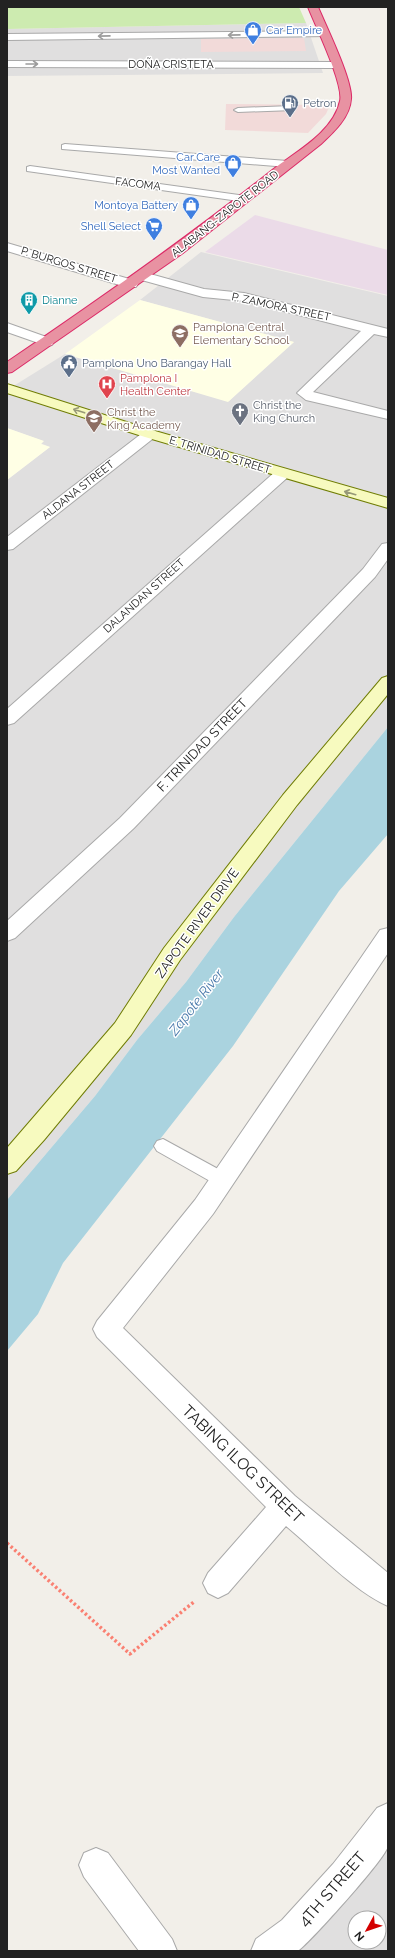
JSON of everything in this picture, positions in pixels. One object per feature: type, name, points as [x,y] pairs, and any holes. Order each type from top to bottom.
[{"type":"highway","name":"ALABANG-ZAPOTE ROAD","points":[[7,369],[143,276],[217,223],[328,130],[343,110],[347,98],[344,83],[335,65],[313,7]]},
{"type":"main road","name":"E. TRINIDAD STREET","points":[[7,388],[150,434],[282,474],[388,503]]},
{"type":"main road","name":"ZAPOTE RIVER DRIVE","points":[[7,1164],[36,1133],[123,1029],[172,954],[285,806],[388,682]]},
{"type":"street","points":[[7,38],[61,45],[324,34]]},
{"type":"street","points":[[58,64],[61,45]]},
{"type":"street","name":"DOÑA CRISTETA","points":[[7,64],[335,65]]},
{"type":"street","name":"P. BURGOS STREET","points":[[7,247],[131,284]]},
{"type":"street","name":"P. ZAMORA STREET","points":[[143,276],[203,293],[244,297],[388,333]]},
{"type":"street","points":[[7,327],[46,342]]},
{"type":"street","points":[[372,328],[304,394],[311,398],[388,415]]},
{"type":"street","name":"ALDANA STREET","points":[[7,545],[150,434]]},
{"type":"street","name":"DALANDAN STREET","points":[[7,719],[282,474]]},
{"type":"street","name":"F. TRINIDAD STREET","points":[[7,932],[126,823],[369,573],[388,548]]},
{"type":"street","points":[[223,1180],[388,936]]},
{"type":"street","name":"TABING ILOG STREET","points":[[223,1180],[204,1207],[106,1329],[286,1506],[368,1577],[388,1591]]},
{"type":"street","points":[[218,1583],[286,1506]]},
{"type":"street","name":"4TH STREET","points":[[270,1951],[298,1928],[349,1872],[388,1819]]},
{"type":"street","points":[[96,1866],[160,1951]]},
{"type":"lane","points":[[238,110],[291,108]]},
{"type":"lane","points":[[65,147],[288,164]]},
{"type":"lane","name":"FACOMA","points":[[30,169],[246,199]]},
{"type":"lane","points":[[163,1146],[223,1180]]},
{"type":"path","points":[[7,1543],[130,1654],[218,1583]]},
{"type":"shaded area","points":[[306,23],[323,73],[7,76],[7,29]]},
{"type":"shaded area","name":"Car Empire","points":[[304,38],[306,51],[201,52],[201,39]]},
{"type":"shaded area","points":[[226,104],[330,105],[326,114],[308,133],[225,130]]},
{"type":"shaded area","points":[[255,215],[388,250],[388,295],[205,252]]},
{"type":"shaded area","points":[[201,252],[388,296],[388,727],[234,917],[186,982],[137,1040],[95,1096],[7,1200],[7,480],[50,447],[40,443],[43,441],[7,428],[7,390],[65,354],[229,401],[294,342],[140,300]]},
{"type":"shaded area","name":"Pamplona Central Elementary School","points":[[140,300],[294,342],[228,402],[65,354]]},
{"type":"shaded area","points":[[7,428],[44,441],[41,444],[50,447],[7,480]]},
{"type":"shaded area","points":[[388,1841],[388,1951],[292,1951]]},
{"type":"green space","points":[[7,7],[299,7],[306,23],[7,29]]},
{"type":"water","name":"Zapote River","points":[[388,727],[388,834],[339,891],[233,1046],[63,1263],[38,1314],[7,1351],[7,1200],[95,1096],[137,1040],[186,982],[234,917]]},
{"type":"place","name":"Car Empire","points":[[253,45]]},
{"type":"place","name":"Petron","points":[[290,118]]},
{"type":"place","name":"Car Care Most Wanted","points":[[233,178]]},
{"type":"place","name":"Montoya Battery","points":[[191,220]]},
{"type":"place","name":"Shell Select","points":[[154,241]]},
{"type":"place","name":"Dianne","points":[[29,315]]},
{"type":"place","name":"Pamplona Central Elementary School","points":[[180,348]]},
{"type":"place","name":"Pamplona Uno Barangay Hall","points":[[69,378]]},
{"type":"place","name":"Pamplona I Health Center","points":[[107,399]]},
{"type":"place","name":"Christ the King Church","points":[[240,426]]},
{"type":"place","name":"Christ the King Academy","points":[[94,433]]}]
